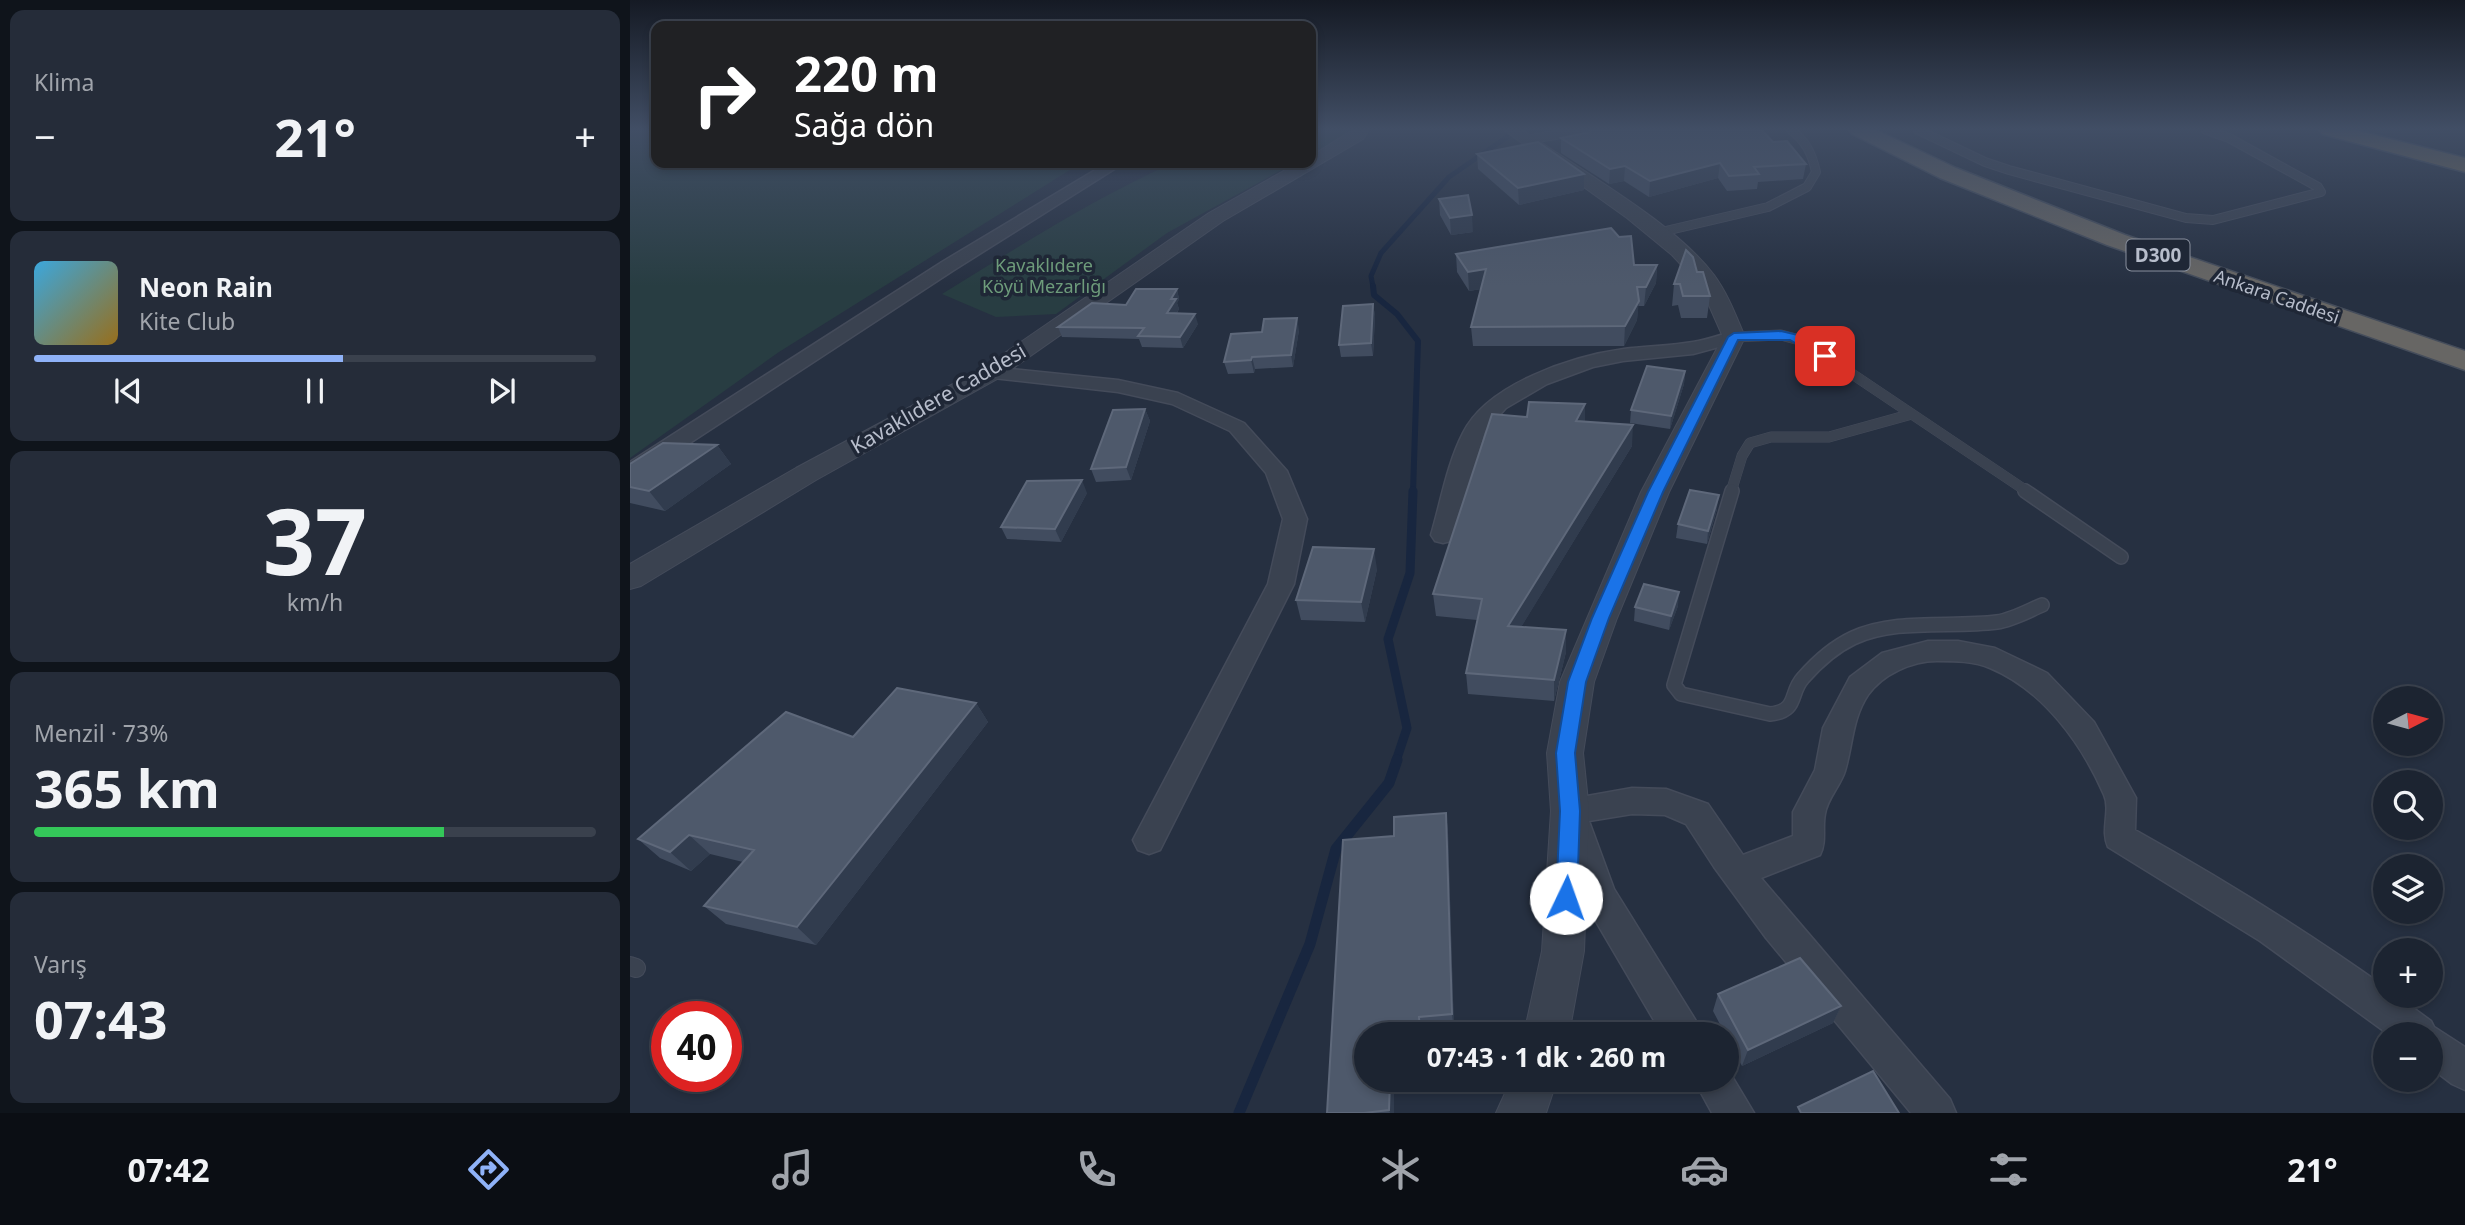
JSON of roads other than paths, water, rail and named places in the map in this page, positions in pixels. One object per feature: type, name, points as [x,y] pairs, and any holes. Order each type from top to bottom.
[{"type":"highway","name":"Ankara Caddesi","points":[[1970,182],[2116,240],[2465,361]]},
{"type":"highway","name":"Ankara Caddesi","points":[[2008,182],[2137,233],[2258,276],[2465,343]]},
{"type":"street","points":[[630,472],[948,266],[1086,182]]},
{"type":"street","name":"Kavaklıdere Caddesi","points":[[630,578],[806,474],[991,373],[1216,217],[1278,182]]},
{"type":"street","points":[[1549,1022],[1563,951],[1570,811],[1565,753],[1577,682],[1601,618],[1655,492],[1734,337],[1719,298],[1700,271],[1657,233],[1585,182]]},
{"type":"street","points":[[1443,535],[1474,429],[1496,406],[1546,377],[1584,362],[1620,355],[1698,349],[1734,337]]},
{"type":"street","points":[[991,373],[1118,386],[1178,399],[1237,427],[1276,471],[1295,519],[1281,584],[1149,840]]},
{"type":"street","points":[[1736,872],[1809,845],[1809,812],[1830,771],[1838,728],[1860,685],[1892,660],[1928,651],[1958,650],[1995,658],[2037,681],[2084,730],[2121,798],[2119,837],[2244,909],[2347,979],[2403,1022]]},
{"type":"street","points":[[1570,811],[1632,801],[1666,802],[1697,814],[1736,872],[1778,926],[1936,1113]]},
{"type":"street","points":[[1570,811],[1600,897],[1676,1022]]},
{"type":"street","points":[[2443,1055],[2465,1072]]},
{"type":"street","points":[[1520,1113],[1530,1092]]},
{"type":"street","points":[[1721,1092],[1734,1113]]},
{"type":"lane","points":[[1657,233],[1768,207],[1807,187],[1810,182]]},
{"type":"lane","points":[[2055,182],[2186,218],[2213,220],[2321,192],[2309,182]]},
{"type":"lane","points":[[1734,337],[1794,337],[1912,414],[2120,557]]},
{"type":"lane","points":[[1912,414],[1829,437],[1771,437],[1749,443],[1742,456],[1674,685],[1681,694],[1770,714],[1781,713],[1792,703],[1800,680],[1836,647],[1855,636],[1892,628],[2000,622],[2042,606]]},
{"type":"waterway","points":[[1373,287],[1371,276],[1381,253],[1445,182]]},
{"type":"waterway","points":[[1373,286],[1374,295],[1397,314],[1418,341],[1413,492]]},
{"type":"waterway","points":[[1396,761],[1407,728],[1388,639],[1410,573],[1413,491]]},
{"type":"waterway","points":[[1239,1113],[1310,944],[1336,849],[1389,783],[1397,760]]},
{"type":"park label","name":"Kavaklıdere Köyü Mezarlığı","points":[[1044,275]]}]
